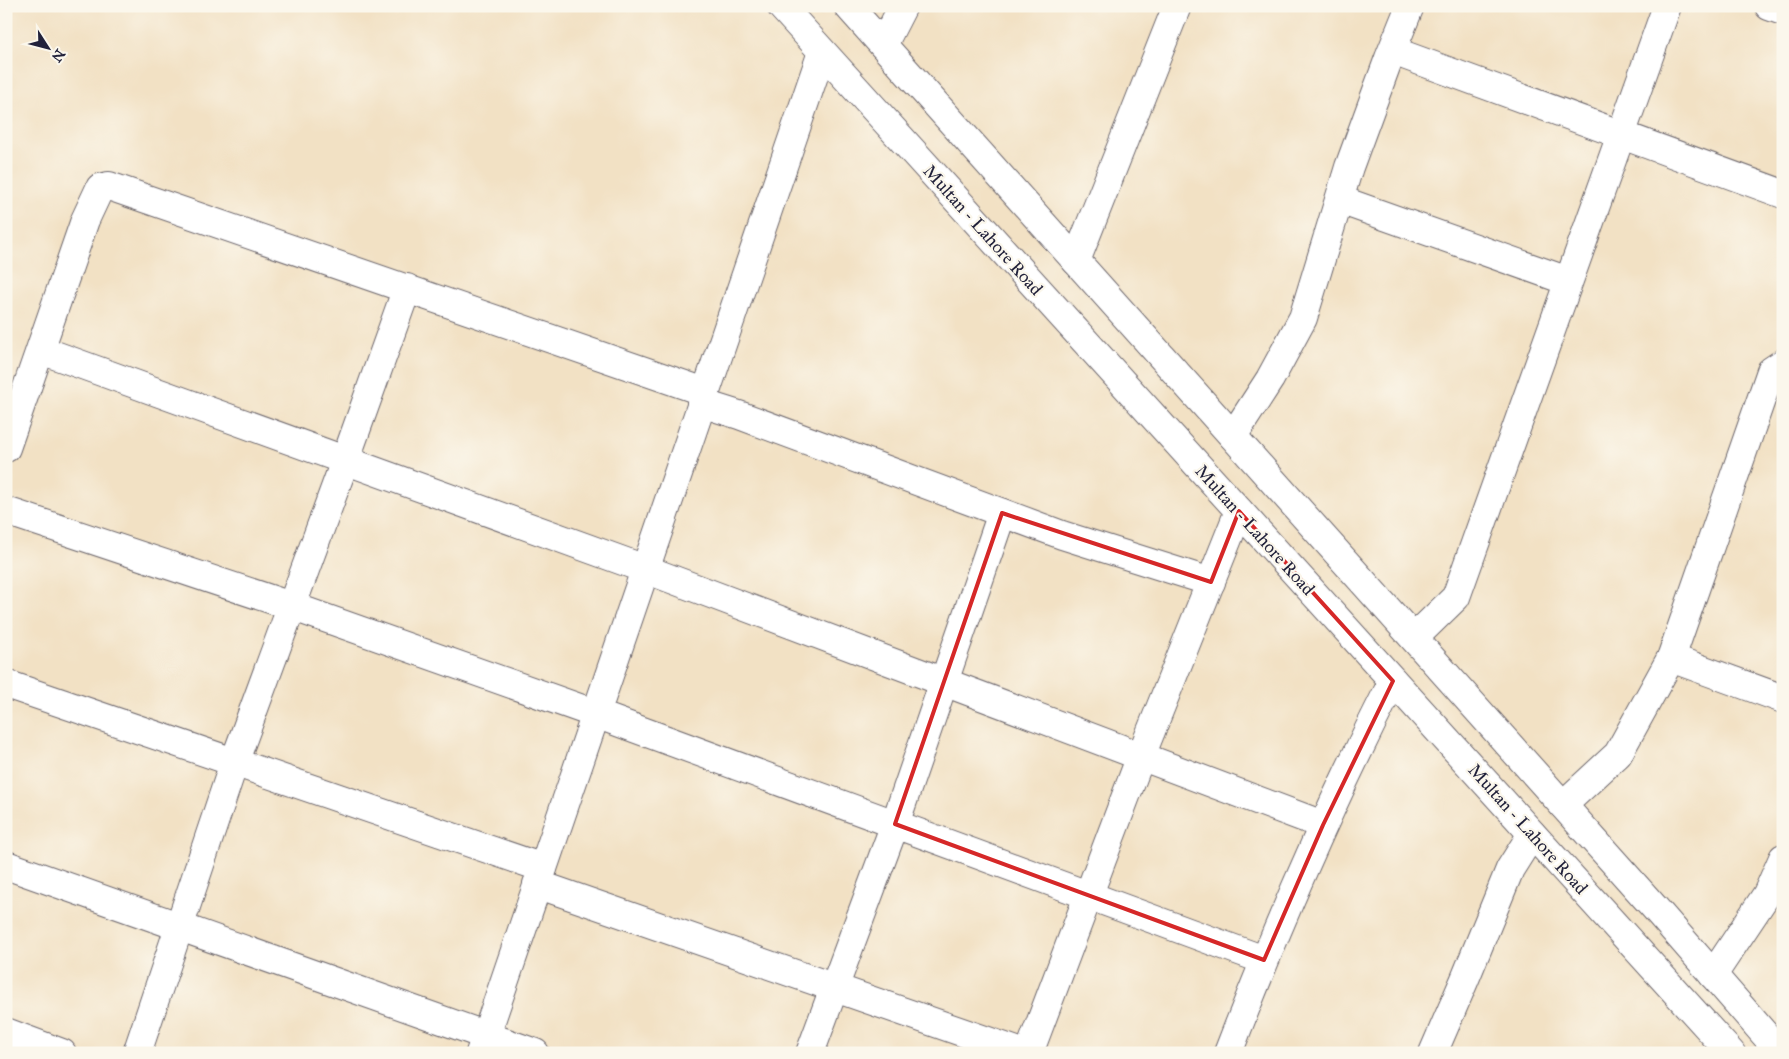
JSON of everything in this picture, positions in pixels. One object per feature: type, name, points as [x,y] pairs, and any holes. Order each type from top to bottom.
[{"type":"street","name":"Multan - Lahore Road","points":[[781,6],[1728,1052]]},
{"type":"street","points":[[848,6],[1563,805],[1781,1053]]},
{"type":"street","points":[[883,45],[904,6]]},
{"type":"street","points":[[1076,261],[1177,6]]},
{"type":"street","points":[[1233,436],[1270,379],[1303,318],[1349,167],[1410,6]]},
{"type":"street","points":[[1414,638],[1456,597],[1667,6]]},
{"type":"street","points":[[1770,6],[1783,11]]},
{"type":"street","points":[[1393,50],[1621,136],[1783,194]]},
{"type":"street","points":[[483,1044],[822,52]]},
{"type":"street","points":[[6,448],[93,201],[100,188],[109,186],[407,288],[703,398],[739,415],[1062,535],[1211,582]]},
{"type":"street","points":[[1340,200],[1568,281]]},
{"type":"street","points":[[137,1053],[234,763],[407,288]]},
{"type":"street","points":[[41,350],[645,569],[1323,825]]},
{"type":"street","points":[[1563,805],[1618,754],[1671,658],[1771,371],[1783,362]]},
{"type":"street","points":[[6,511],[291,606],[596,714],[1264,960]]},
{"type":"street","points":[[1029,1053],[1087,894],[1239,511]]},
{"type":"street","points":[[810,1053],[895,824],[942,681],[1002,512]]},
{"type":"street","points":[[1671,658],[1783,700]]},
{"type":"street","points":[[1228,1053],[1264,960],[1323,825],[1358,750],[1394,682]]},
{"type":"street","points":[[6,684],[234,763],[835,988],[1022,1053]]},
{"type":"street","points":[[1432,1053],[1469,971],[1510,869],[1532,834]]},
{"type":"street","points":[[1713,975],[1767,894],[1783,858]]},
{"type":"street","points":[[6,866],[179,928],[483,1044],[535,1053]]},
{"type":"street","points":[[18,1042],[62,1053]]},
{"type":"highlighted area","points":[[1239,511],[1393,681],[1323,825],[1264,960],[895,824],[1002,513],[1211,582]]}]
